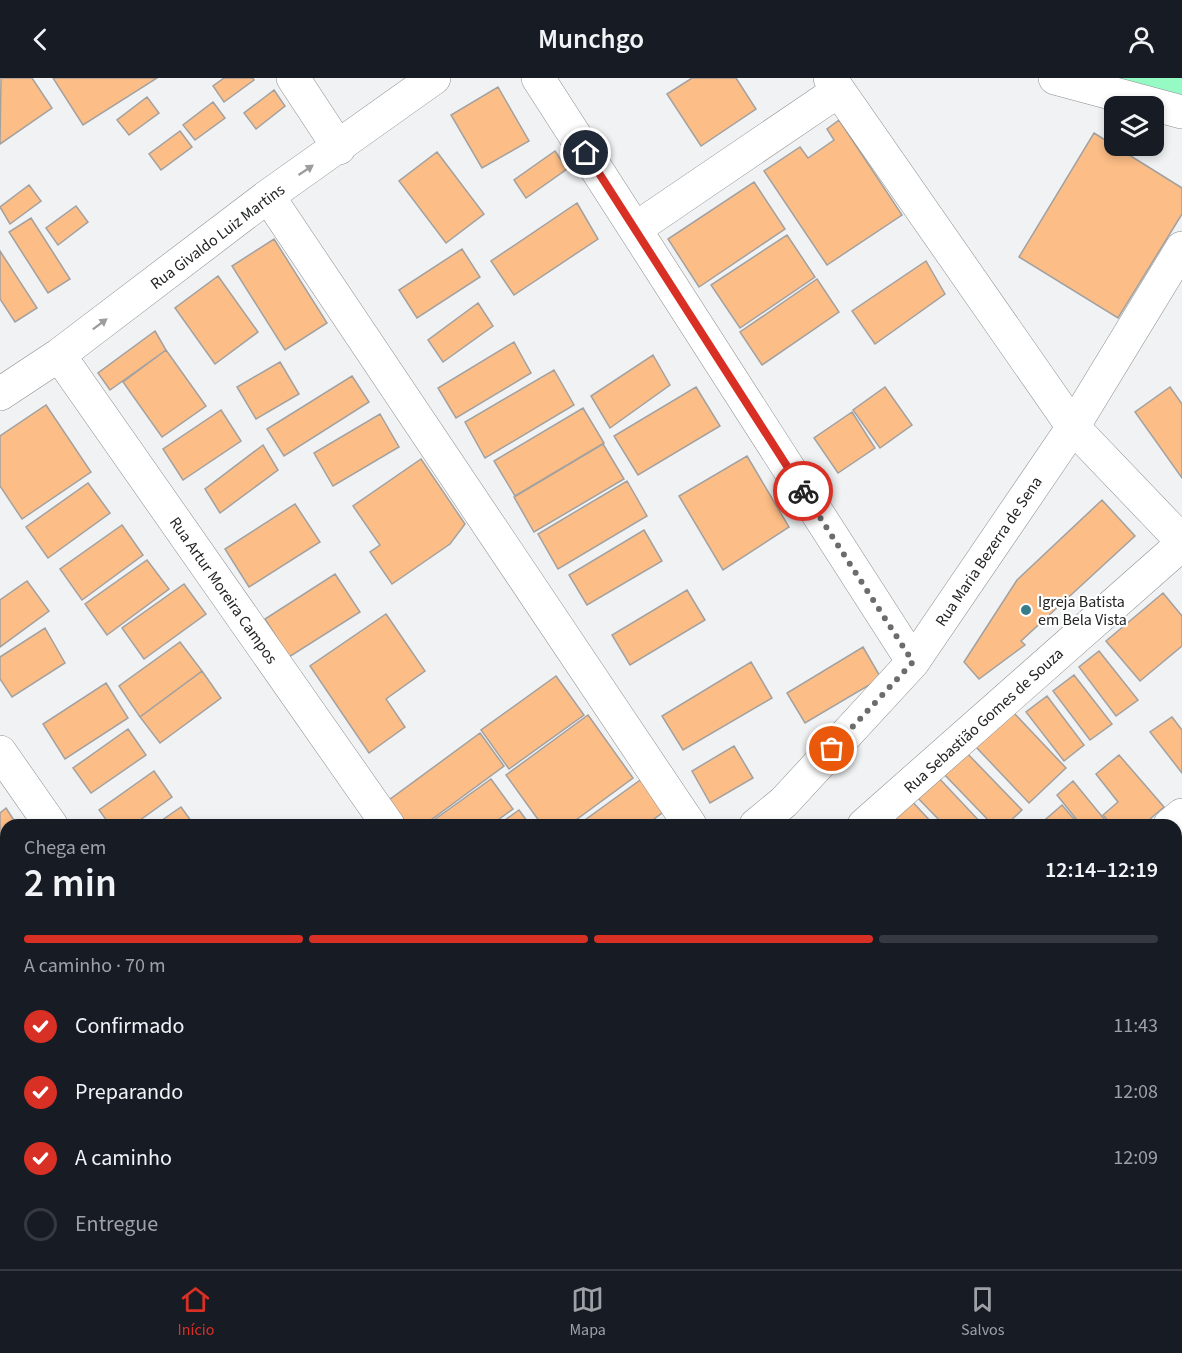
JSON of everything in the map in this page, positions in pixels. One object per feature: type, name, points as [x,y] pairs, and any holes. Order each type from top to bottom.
[{"type":"street","points":[[293,78],[339,148]]},
{"type":"street","name":"Rua Givaldo Luiz Martins","points":[[0,394],[59,355],[268,196],[339,148],[434,78]]},
{"type":"street","points":[[538,78],[913,662]]},
{"type":"street","points":[[1055,78],[1182,112]]},
{"type":"street","points":[[635,229],[834,84],[1073,426],[1182,542]]},
{"type":"street","points":[[268,196],[686,819]]},
{"type":"street","name":"Rua Maria Bezerra de Sena","points":[[763,819],[784,802],[913,662],[1073,426],[1182,248]]},
{"type":"street","name":"Rua Artur Moreira Campos","points":[[59,355],[384,819]]},
{"type":"street","name":"Rua Sebastião Gomes de Souza","points":[[871,819],[1182,542]]},
{"type":"street","points":[[0,752],[47,819]]},
{"type":"green space","points":[[1116,78],[1182,78],[1182,96]]},
{"type":"building","points":[[1,78],[32,78],[52,108],[0,144]]},
{"type":"building","points":[[53,78],[157,78],[83,125]]},
{"type":"building","points":[[224,78],[253,78],[254,80],[224,102],[213,86]]},
{"type":"building","points":[[692,78],[736,78],[756,109],[701,146],[667,94]]},
{"type":"building","points":[[498,87],[529,141],[482,168],[451,115]]},
{"type":"building","points":[[274,90],[285,106],[256,129],[244,113]]},
{"type":"building","points":[[147,97],[159,113],[129,135],[117,120]]},
{"type":"building","points":[[213,102],[225,118],[195,140],[183,125]]},
{"type":"building","points":[[839,120],[902,215],[827,265],[764,171],[800,147],[808,158],[834,140],[827,129]]},
{"type":"building","points":[[180,131],[192,147],[161,170],[149,154]]},
{"type":"building","points":[[1094,133],[1104,139],[1104,156],[1131,156],[1182,188],[1182,214],[1118,318],[1019,257]]},
{"type":"building","points":[[555,151],[567,169],[526,198],[514,180]]},
{"type":"building","points":[[437,152],[484,214],[446,243],[399,181]]},
{"type":"building","points":[[754,182],[785,229],[699,287],[668,239]]},
{"type":"building","points":[[29,185],[41,201],[10,224],[0,207]]},
{"type":"building","points":[[577,203],[598,239],[514,295],[491,261]]},
{"type":"building","points":[[76,206],[88,222],[58,245],[46,228]]},
{"type":"building","points":[[31,218],[70,279],[48,293],[9,232]]},
{"type":"building","points":[[787,235],[815,277],[740,328],[711,285]]},
{"type":"building","points":[[274,239],[327,323],[285,350],[232,266]]},
{"type":"building","points":[[462,249],[480,277],[417,318],[399,290]]},
{"type":"building","points":[[0,251],[37,308],[15,322],[0,299]]},
{"type":"building","points":[[926,261],[945,294],[875,344],[852,311]]},
{"type":"building","points":[[218,276],[258,332],[215,364],[175,308]]},
{"type":"building","points":[[817,279],[839,312],[762,365],[740,332]]},
{"type":"building","points":[[478,303],[493,326],[443,362],[428,340]]},
{"type":"building","points":[[155,331],[166,350],[110,390],[98,373]]},
{"type":"building","points":[[514,342],[531,373],[456,418],[438,388]]},
{"type":"building","points":[[166,350],[206,406],[162,437],[123,382]]},
{"type":"building","points":[[653,355],[670,385],[610,428],[591,396]]},
{"type":"building","points":[[280,362],[299,394],[256,419],[237,387]]},
{"type":"building","points":[[554,370],[574,405],[485,458],[465,422]]},
{"type":"building","points":[[352,376],[369,402],[284,456],[267,429]]},
{"type":"building","points":[[696,387],[720,426],[638,475],[614,436]]},
{"type":"building","points":[[885,387],[912,425],[880,448],[853,410]]},
{"type":"building","points":[[1170,387],[1182,404],[1182,478],[1135,412]]},
{"type":"building","points":[[46,405],[91,472],[22,519],[0,486],[0,436]]},
{"type":"building","points":[[583,408],[604,443],[515,496],[494,461]]},
{"type":"building","points":[[221,410],[241,441],[183,480],[163,449]]},
{"type":"building","points":[[852,412],[875,448],[838,473],[814,438]]},
{"type":"building","points":[[380,414],[399,447],[333,486],[314,453]]},
{"type":"building","points":[[603,444],[624,479],[534,532],[514,497]]},
{"type":"building","points":[[263,445],[278,470],[220,513],[205,489]]},
{"type":"building","points":[[747,456],[789,527],[723,570],[679,496]]},
{"type":"building","points":[[421,459],[465,524],[450,544],[392,584],[370,552],[380,545],[353,506]]},
{"type":"building","points":[[627,481],[647,516],[558,569],[538,534]]},
{"type":"building","points":[[88,483],[110,513],[48,558],[26,527]]},
{"type":"building","name":"Igreja Batista em Bela Vista","points":[[1102,500],[1135,536],[1021,641],[1025,645],[979,679],[964,662],[1017,580]]},
{"type":"building","points":[[295,504],[320,542],[249,587],[225,549]]},
{"type":"building","points":[[122,525],[143,555],[82,600],[60,569]]},
{"type":"building","points":[[644,530],[662,561],[587,605],[569,575]]},
{"type":"building","points":[[147,560],[169,589],[107,635],[85,604]]},
{"type":"building","points":[[335,574],[360,612],[289,657],[265,619]]},
{"type":"building","points":[[27,581],[49,611],[0,647],[0,600]]},
{"type":"building","points":[[184,584],[206,614],[144,659],[122,628]]},
{"type":"building","points":[[687,590],[705,620],[630,665],[612,635]]},
{"type":"building","points":[[1163,593],[1182,616],[1182,646],[1140,681],[1106,641]]},
{"type":"building","points":[[386,614],[425,671],[386,699],[405,727],[369,753],[310,666]]},
{"type":"building","points":[[45,628],[65,663],[12,697],[0,679],[0,657]]},
{"type":"building","points":[[180,642],[202,671],[140,717],[119,686]]},
{"type":"building","points":[[863,647],[881,678],[805,723],[787,693]]},
{"type":"building","points":[[1099,651],[1138,700],[1116,716],[1079,667]]},
{"type":"building","points":[[751,662],[772,698],[683,750],[662,716]]},
{"type":"building","points":[[202,671],[221,698],[160,743],[140,717]]},
{"type":"building","points":[[1074,675],[1112,724],[1090,740],[1053,691]]},
{"type":"building","points":[[556,676],[584,715],[509,769],[481,730]]},
{"type":"building","points":[[106,683],[128,718],[65,759],[43,724]]},
{"type":"building","points":[[1047,696],[1084,745],[1064,761],[1026,712]]},
{"type":"building","points":[[1013,712],[1066,768],[1029,803],[976,747]]},
{"type":"building","points":[[588,715],[633,778],[577,819],[538,819],[506,775]]},
{"type":"building","points":[[1172,717],[1182,730],[1182,773],[1150,732]]},
{"type":"building","points":[[128,729],[146,755],[91,793],[73,768]]},
{"type":"building","points":[[480,733],[504,766],[432,819],[403,819],[389,800]]},
{"type":"building","points":[[734,746],[753,778],[710,803],[692,771]]},
{"type":"building","points":[[963,749],[1022,810],[1012,819],[987,819],[940,770]]},
{"type":"building","points":[[1119,755],[1164,807],[1150,819],[1107,819],[1103,815],[1118,802],[1096,774]]},
{"type":"building","points":[[154,771],[172,797],[141,819],[106,819],[99,810]]},
{"type":"building","points":[[936,775],[977,819],[938,819],[915,795]]},
{"type":"building","points":[[643,778],[666,810],[654,819],[586,819]]},
{"type":"building","points":[[491,779],[513,809],[499,819],[435,819]]},
{"type":"building","points":[[1073,781],[1104,819],[1076,819],[1057,795]]},
{"type":"building","points":[[908,797],[928,819],[886,819]]},
{"type":"building","points":[[1062,805],[1074,819],[1046,819]]},
{"type":"building","points":[[181,807],[190,819],[164,819]]},
{"type":"building","points":[[6,808],[13,819],[0,819],[0,813]]},
{"type":"building","points":[[519,810],[526,819],[506,819]]},
{"type":"way so far","points":[[803,491],[913,662],[832,749]]},
{"type":"place","name":"Igreja Batista em Bela Vista","points":[[1026,610]]},
{"type":"route","points":[[586,153],[803,491]]}]
